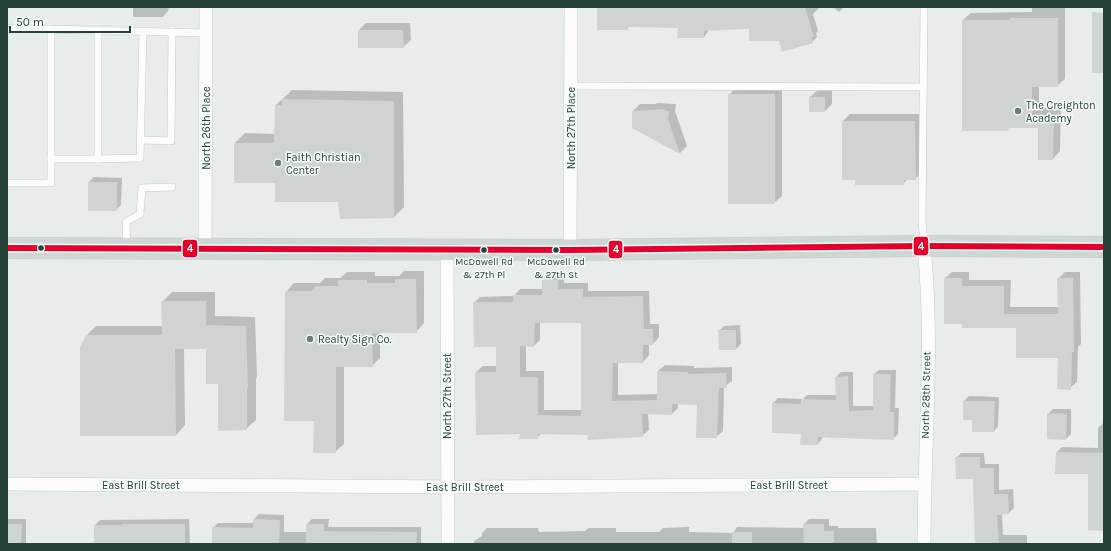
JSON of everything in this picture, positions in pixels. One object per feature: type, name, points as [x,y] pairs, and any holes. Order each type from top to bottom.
[{"type":"main road","points":[[7,248],[570,250],[924,246],[1104,247]]},
{"type":"street","name":"North 26th Place","points":[[205,248],[206,7]]},
{"type":"street","name":"North 27th Place","points":[[570,250],[571,7]]},
{"type":"street","name":"North 28th Street","points":[[924,246],[928,379],[924,484],[924,544]]},
{"type":"street","name":"North 27th Street","points":[[447,249],[448,544]]},
{"type":"street","name":"East Brill Street","points":[[7,484],[448,487],[924,484]]},
{"type":"lane","points":[[924,7],[922,222],[924,246]]},
{"type":"lane","points":[[7,28],[206,33]]},
{"type":"lane","points":[[7,183],[52,183],[52,29]]},
{"type":"lane","points":[[98,30],[98,159]]},
{"type":"lane","points":[[52,159],[140,158],[143,32]]},
{"type":"lane","points":[[141,140],[171,141],[172,32]]},
{"type":"lane","points":[[570,86],[923,87]]},
{"type":"lane","points":[[127,248],[126,222],[140,214],[142,188],[172,187]]},
{"type":"building","points":[[805,7],[814,37],[811,37],[813,43],[782,52],[779,41],[749,41],[749,29],[704,31],[704,38],[677,38],[678,28],[628,27],[628,30],[597,30],[597,8]]},
{"type":"building","points":[[1092,12],[1104,13],[1104,73],[1092,73]]},
{"type":"building","points":[[1010,18],[1058,18],[1058,87],[1032,87],[1032,115],[1054,115],[1053,160],[1038,160],[1038,128],[1008,128],[1008,131],[962,131],[962,20],[1010,20]]},
{"type":"building","points":[[358,30],[403,30],[404,48],[358,48]]},
{"type":"building","points":[[728,94],[775,94],[775,204],[728,204]]},
{"type":"building","points":[[809,97],[825,97],[825,112],[809,112]]},
{"type":"building","points":[[282,99],[394,101],[394,218],[340,219],[338,202],[275,202],[275,183],[234,183],[234,143],[274,143],[275,105],[282,105]]},
{"type":"building","points":[[665,109],[665,111],[669,111],[668,119],[680,154],[632,128],[632,111]]},
{"type":"building","points":[[842,121],[915,121],[916,180],[904,180],[904,185],[855,185],[855,180],[842,180]]},
{"type":"building","points":[[88,182],[117,182],[117,211],[88,211]]},
{"type":"building","points":[[944,278],[962,278],[962,286],[1004,286],[1004,314],[1058,314],[1057,278],[1073,278],[1074,352],[1072,352],[1071,390],[1057,389],[1058,358],[1016,358],[1016,328],[962,328],[962,324],[944,324]]},
{"type":"building","points":[[395,279],[416,279],[417,333],[372,333],[373,367],[336,367],[336,453],[313,453],[314,421],[284,421],[285,291],[311,291],[316,286],[338,286],[338,280],[367,280],[367,283],[395,283]]},
{"type":"building","points":[[542,280],[558,280],[558,289],[583,289],[583,297],[643,296],[644,329],[653,329],[653,345],[643,345],[643,363],[613,363],[612,401],[657,400],[657,371],[688,372],[688,374],[726,373],[727,388],[719,388],[717,438],[696,438],[697,405],[672,404],[672,415],[642,414],[643,437],[587,440],[588,435],[538,434],[538,439],[519,439],[520,434],[476,435],[475,372],[496,372],[496,347],[474,347],[473,302],[513,302],[513,295],[542,295]],"holes":[[[535,323],[581,323],[581,416],[538,415],[538,377],[520,377],[520,346],[534,347]]]},
{"type":"building","points":[[161,301],[206,301],[206,325],[246,326],[248,388],[247,430],[218,431],[218,384],[206,384],[206,349],[175,349],[176,436],[80,436],[80,347],[86,335],[162,335]]},
{"type":"building","points":[[718,330],[736,330],[736,350],[719,350]]},
{"type":"building","points":[[873,374],[891,374],[890,412],[894,412],[894,440],[818,437],[818,445],[800,445],[801,434],[772,433],[772,403],[801,404],[801,399],[836,400],[835,377],[848,376],[849,411],[873,410]]},
{"type":"building","points":[[963,401],[995,401],[994,432],[972,432],[972,420],[963,420]]},
{"type":"building","points":[[1047,413],[1067,414],[1066,440],[1047,439]]},
{"type":"building","points":[[1056,452],[1104,453],[1104,531],[1088,530],[1088,474],[1055,474]]},
{"type":"building","points":[[955,457],[980,457],[980,468],[994,468],[994,494],[1008,494],[1009,514],[997,515],[999,544],[975,544],[973,479],[956,479]]},
{"type":"building","points":[[253,519],[280,520],[279,544],[212,544],[212,527],[253,528]]},
{"type":"building","points":[[7,524],[22,524],[21,544],[7,544]]},
{"type":"building","points":[[185,524],[185,544],[94,544],[94,525]]},
{"type":"building","points":[[306,524],[324,524],[324,531],[417,532],[416,544],[306,544]]},
{"type":"building","points":[[803,524],[824,524],[824,531],[834,531],[834,544],[804,544]]},
{"type":"building","points":[[732,532],[752,532],[752,544],[732,544]]},
{"type":"transit line","name":"4","points":[[7,248],[570,250],[924,246],[1104,247]]},
{"type":"place","name":"The Creighton Academy","points":[[1018,111]]},
{"type":"place","name":"Faith Christian Center","points":[[278,163]]},
{"type":"place","name":"McDowell Rd & 27th Pl","points":[[484,250]]},
{"type":"place","name":"McDowell Rd & 27th St","points":[[556,250]]},
{"type":"place","name":"Realty Sign Co.","points":[[310,339]]}]
